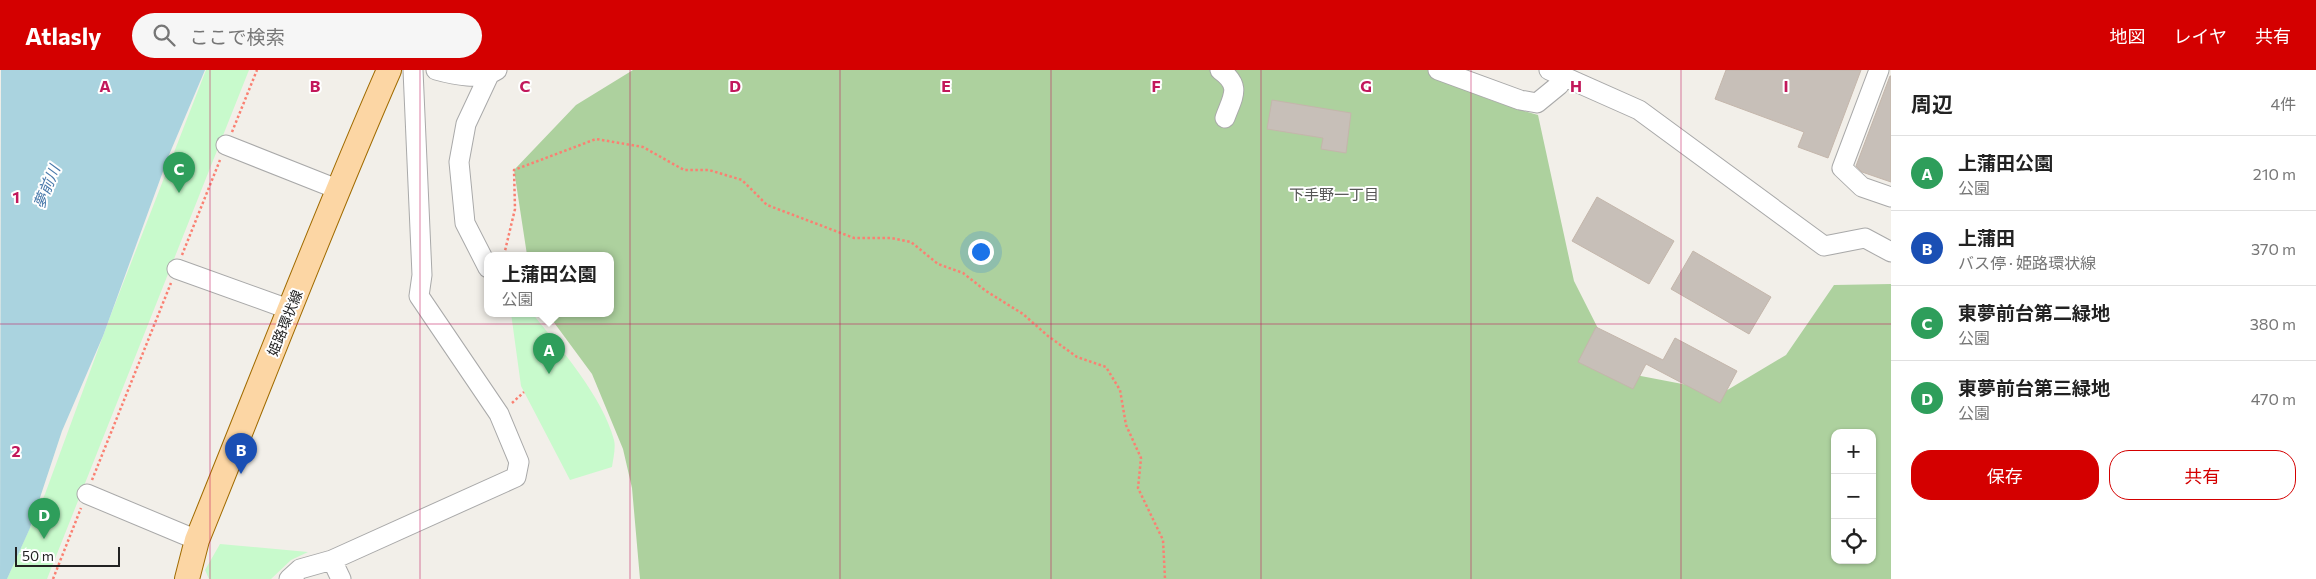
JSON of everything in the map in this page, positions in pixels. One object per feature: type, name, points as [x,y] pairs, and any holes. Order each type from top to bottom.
[{"type":"main road","name":"姫路環状線","points":[[188,579],[197,540],[291,310],[337,189],[389,70]]},
{"type":"street","points":[[290,579],[300,569],[332,560],[516,477],[520,462],[500,414],[420,296],[422,275],[413,70]]},
{"type":"street","points":[[436,70],[468,75],[493,73]]},
{"type":"street","points":[[1220,70],[1232,79],[1235,90],[1225,118]]},
{"type":"street","points":[[1438,70],[1520,100],[1537,103],[1559,85],[1556,73]]},
{"type":"street","points":[[1879,70],[1842,168],[1862,187],[1891,197]]},
{"type":"street","points":[[484,260],[465,222],[459,162],[466,124],[493,73]]},
{"type":"street","points":[[1556,73],[1639,110],[1824,246],[1865,238],[1891,252]]},
{"type":"street","points":[[226,145],[337,189]]},
{"type":"street","points":[[177,269],[291,310]]},
{"type":"street","points":[[87,494],[197,540]]},
{"type":"street","points":[[332,560],[341,579]]},
{"type":"path","points":[[53,579],[257,70]]},
{"type":"path","points":[[505,252],[515,209],[514,170],[596,139],[643,147],[684,170],[709,170],[742,180],[767,205],[854,238],[891,238],[912,242],[938,264],[963,273],[986,291],[1023,314],[1048,336],[1077,357],[1106,367],[1120,390],[1126,425],[1141,458],[1138,488],[1163,540],[1165,579]]},
{"type":"green space","points":[[206,70],[249,70],[47,579],[7,579],[45,494],[110,317]]},
{"type":"green space","points":[[633,70],[1429,70],[1468,91],[1538,115],[1574,281],[1620,372],[1724,392],[1786,355],[1834,285],[1891,284],[1891,579],[640,579],[632,488],[623,449],[592,374],[550,317],[614,317],[614,252],[527,252],[514,170],[576,105]]},
{"type":"green space","points":[[512,317],[535,317],[591,390],[600,407],[614,440],[615,450],[612,467],[570,480],[521,386]]},
{"type":"green space","points":[[220,544],[308,552],[291,560],[271,579],[209,579],[205,570]]},
{"type":"water","name":"夢前川","points":[[1,70],[205,70],[169,155],[103,336],[62,431],[30,528],[7,579],[0,579]]},
{"type":"building","points":[[1726,70],[1861,70],[1828,158],[1798,147],[1804,132],[1715,99]]},
{"type":"building","points":[[1890,76],[1891,182],[1862,172],[1856,166]]},
{"type":"building","points":[[1272,100],[1351,113],[1346,153],[1321,149],[1323,138],[1267,129]]},
{"type":"building","points":[[1597,197],[1674,241],[1649,284],[1572,241]]},
{"type":"building","points":[[1693,251],[1771,297],[1749,334],[1671,289]]},
{"type":"building","points":[[1596,327],[1663,360],[1675,338],[1737,371],[1720,403],[1646,364],[1633,389],[1578,362]]},
{"type":"place","name":"東夢前台第二緑地","points":[[179,193]]},
{"type":"place","name":"上蒲田公園","points":[[549,374]]},
{"type":"place","name":"上蒲田","points":[[241,474]]},
{"type":"place","name":"東夢前台第三緑地","points":[[44,539]]},
{"type":"district","name":"下手野一丁目","points":[[1334,195]]}]
